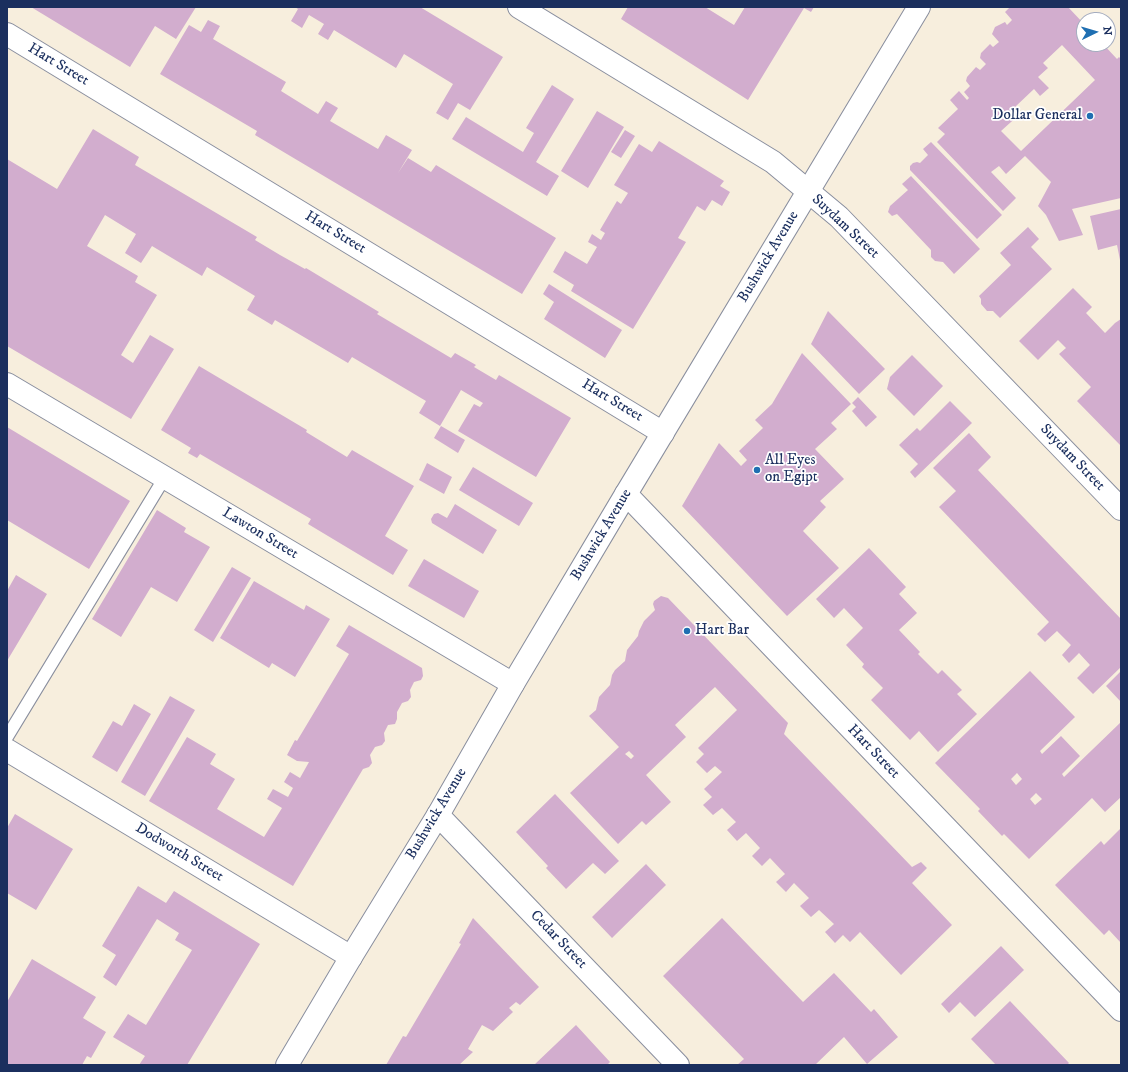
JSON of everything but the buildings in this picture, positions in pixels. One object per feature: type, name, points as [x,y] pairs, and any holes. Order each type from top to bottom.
[{"type":"street","name":"Suydam Street","points":[[519,7],[773,162],[839,217],[1121,509]]},
{"type":"street","name":"Bushwick Avenue","points":[[287,1065],[438,815],[513,684],[626,494],[919,7]]},
{"type":"street","name":"Hart Street","points":[[7,34],[664,433]]},
{"type":"street","name":"Lawton Street","points":[[7,384],[513,684]]},
{"type":"street","name":"Hart Street","points":[[626,494],[1121,1010]]},
{"type":"street","name":"Dodworth Street","points":[[7,750],[351,957]]},
{"type":"street","name":"Cedar Street","points":[[438,815],[678,1065]]},
{"type":"lane","points":[[7,738],[165,477]]},
{"type":"place","name":"Dollar General","points":[[1090,116]]},
{"type":"place","name":"All Eyes on Egipt","points":[[757,470]]},
{"type":"place","name":"Hart Bar","points":[[687,631]]}]
